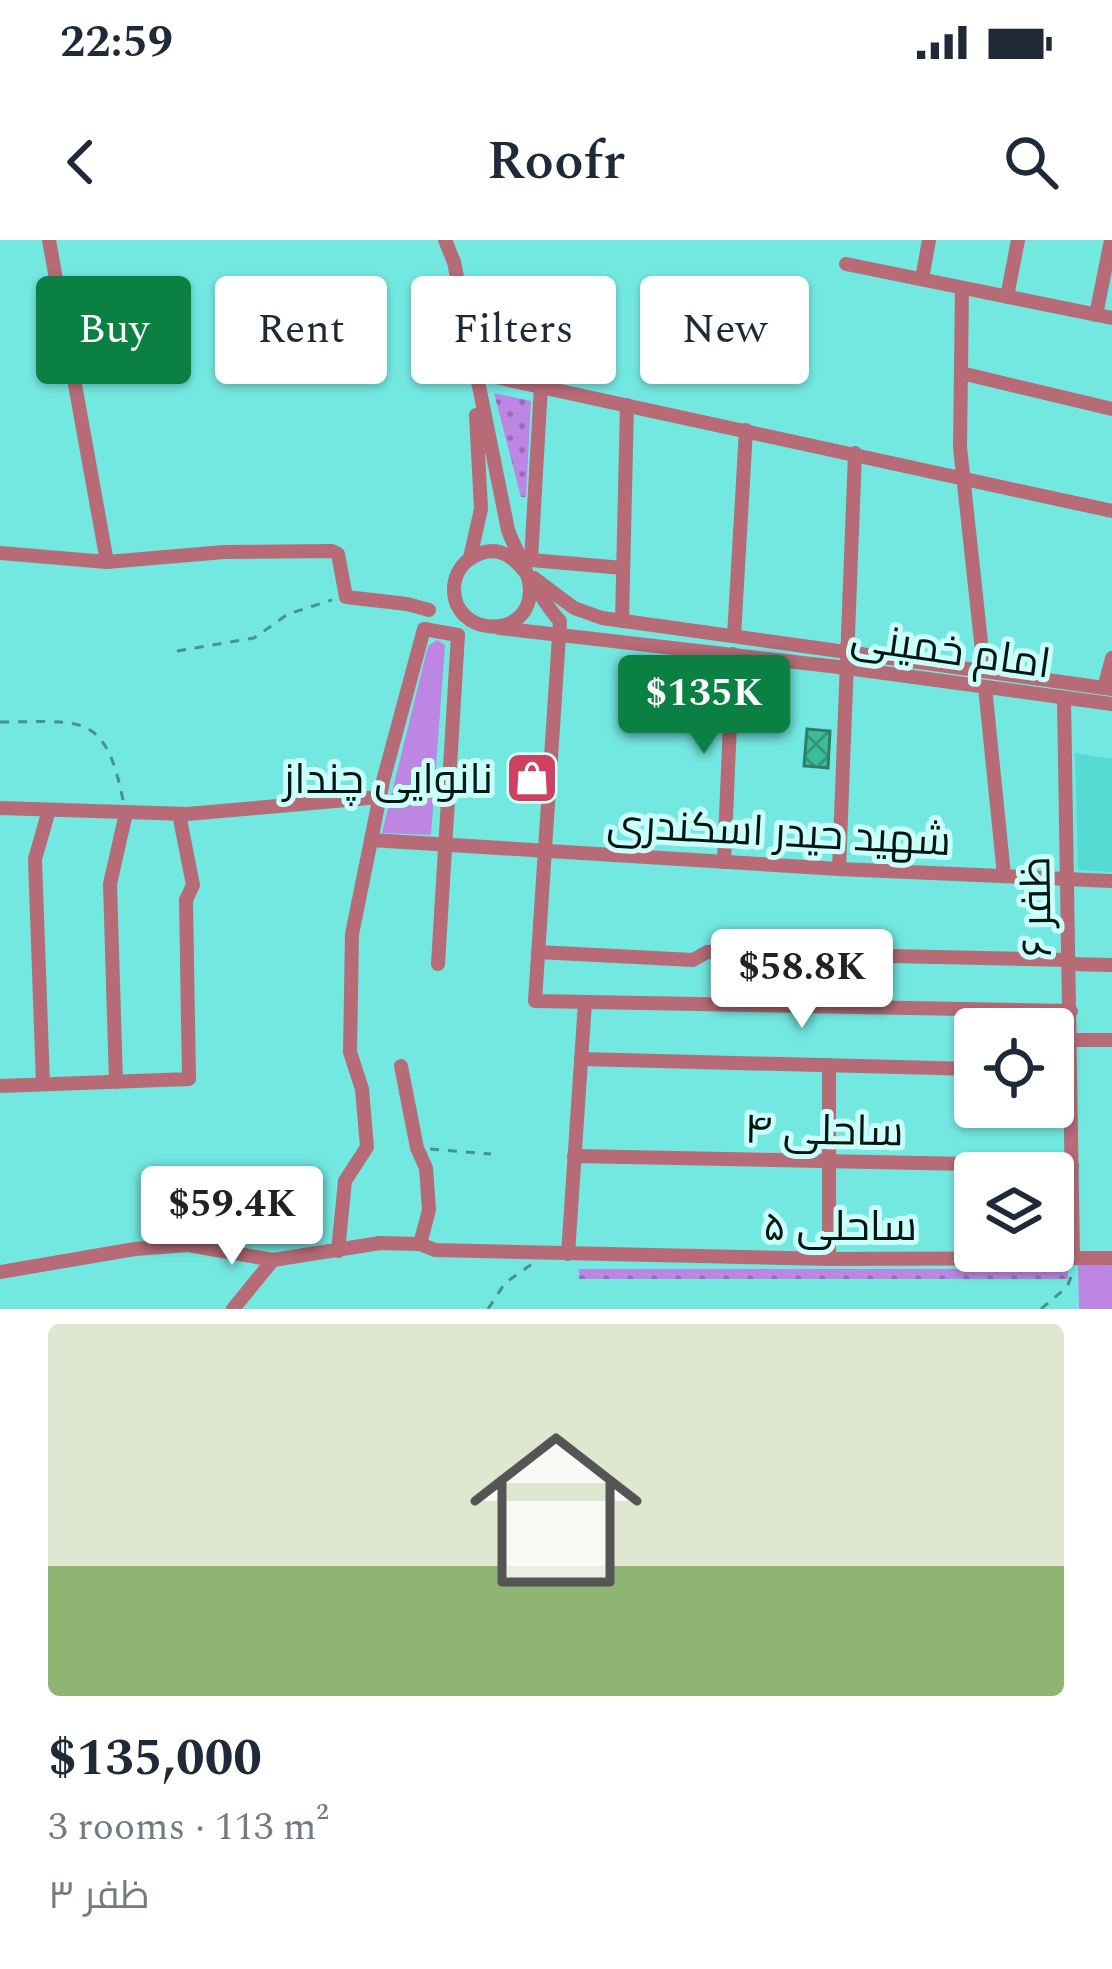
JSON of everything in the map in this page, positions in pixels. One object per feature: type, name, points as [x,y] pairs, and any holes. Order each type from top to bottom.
[{"type":"street","points":[[49,240],[107,562]]},
{"type":"street","points":[[441,240],[457,276]]},
{"type":"street","points":[[441,240],[480,451],[481,502],[470,558],[455,578],[455,602],[470,621],[494,628],[523,612],[530,591],[508,530],[479,384]]},
{"type":"street","points":[[922,279],[929,240]]},
{"type":"street","points":[[1007,297],[1018,240]]},
{"type":"street","points":[[1096,315],[1111,240]]},
{"type":"street","points":[[846,264],[1112,318]]},
{"type":"street","points":[[962,288],[963,478],[984,670]]},
{"type":"street","points":[[961,373],[1112,409]]},
{"type":"street","points":[[530,384],[1112,511]]},
{"type":"street","points":[[541,386],[531,560],[623,568]]},
{"type":"street","points":[[622,621],[627,405]]},
{"type":"street","points":[[734,636],[746,430]]},
{"type":"street","points":[[839,869],[855,453]]},
{"type":"street","points":[[481,502],[488,511],[495,511],[502,498]]},
{"type":"street","points":[[0,553],[107,562],[224,552],[332,551],[338,554],[346,597],[429,610],[455,602]]},
{"type":"street","points":[[470,558],[493,551],[505,554],[524,569],[560,621],[535,1001],[954,1009]]},
{"type":"street","name":"امام خمینی","points":[[524,569],[574,608],[622,621],[734,636],[985,687],[1112,704]]},
{"type":"street","points":[[338,1251],[345,1181],[367,1147],[362,1089],[350,1052],[352,934],[380,797],[429,610]]},
{"type":"street","points":[[438,964],[458,635],[470,621]]},
{"type":"street","points":[[424,628],[458,635]]},
{"type":"street","name":"امام خمینی","points":[[494,628],[734,654],[984,670],[1108,688]]},
{"type":"street","points":[[724,862],[734,654]]},
{"type":"street","points":[[1108,688],[1112,658]]},
{"type":"street","points":[[985,687],[1004,875]]},
{"type":"street","name":"ظفر ۶","points":[[1064,698],[1071,1008]]},
{"type":"street","points":[[0,808],[179,814],[380,797]]},
{"type":"street","points":[[43,1084],[35,859],[49,809]]},
{"type":"street","points":[[116,1082],[110,884],[126,813]]},
{"type":"street","points":[[0,1086],[189,1079],[187,900],[193,885],[179,814]]},
{"type":"street","name":"شهید حیدر اسکندری","points":[[371,840],[839,869],[1112,880]]},
{"type":"street","points":[[538,952],[693,961],[707,952],[1112,965]]},
{"type":"street","points":[[568,1254],[585,1002]]},
{"type":"street","points":[[1074,1040],[1112,1040]]},
{"type":"street","points":[[581,1058],[954,1068]]},
{"type":"street","points":[[829,1065],[829,1258]]},
{"type":"street","points":[[401,1066],[417,1148],[426,1168],[429,1210],[420,1244]]},
{"type":"street","name":"ساحلی ۴","points":[[574,1156],[954,1164]]},
{"type":"street","name":"ساحلی ۵","points":[[0,1272],[188,1245],[273,1260],[380,1244],[568,1254],[954,1258]]},
{"type":"street","name":"ساحلی ۵","points":[[1074,1258],[1112,1258]]},
{"type":"street","points":[[233,1309],[273,1260]]},
{"type":"path","points":[[177,651],[254,638],[288,614],[346,597]]},
{"type":"path","points":[[0,722],[76,722],[96,735],[114,756],[126,813]]},
{"type":"path","points":[[417,1148],[491,1154]]},
{"type":"path","points":[[488,1309],[505,1282],[537,1262]]},
{"type":"path","points":[[1041,1309],[1073,1280],[1073,1272]]},
{"type":"shaded area","points":[[494,393],[531,401],[526,497],[521,497]]},
{"type":"shaded area","points":[[437,640],[445,645],[431,835],[382,833],[428,646]]},
{"type":"shaded area","points":[[1075,753],[1112,759],[1112,872],[1078,870]]},
{"type":"shaded area","points":[[1078,1264],[1112,1264],[1112,1309],[1079,1309]]},
{"type":"shaded area","points":[[579,1269],[1068,1272],[1068,1279],[579,1279]]},
{"type":"building","points":[[807,729],[830,731],[828,768],[804,766]]},
{"type":"place","name":"نانوایی چنداز","points":[[532,778]]}]
